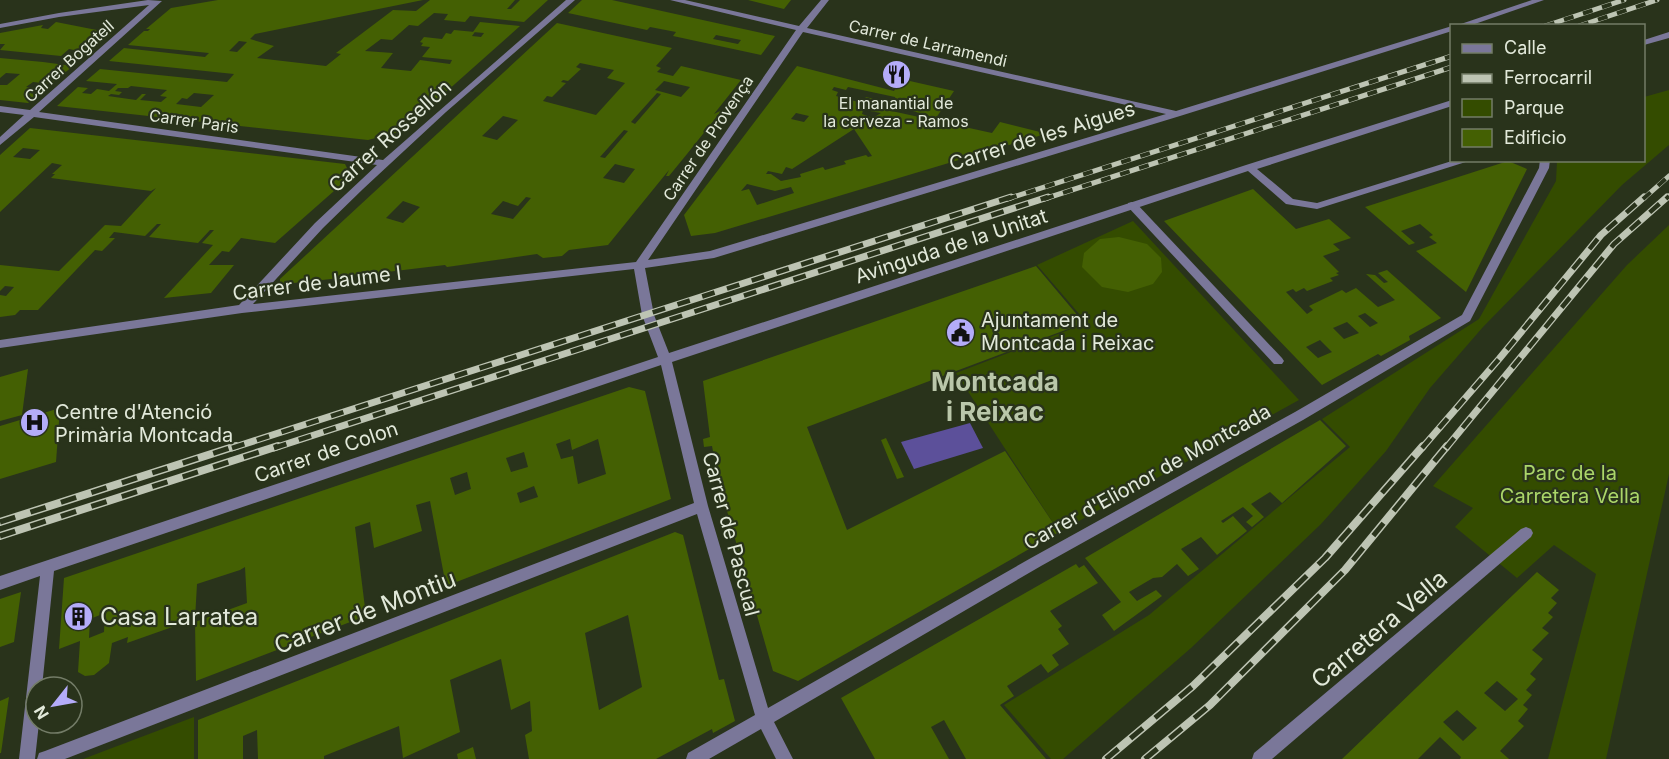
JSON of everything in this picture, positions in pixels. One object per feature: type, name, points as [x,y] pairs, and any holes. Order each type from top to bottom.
[{"type":"street","points":[[0,26],[163,0]]},
{"type":"street","name":"Carrer Rossellón","points":[[242,309],[285,258],[385,163],[571,0]]},
{"type":"street","name":"Carrer de Larramendi","points":[[674,0],[1177,114]]},
{"type":"street","name":"Carrer de Provença","points":[[639,265],[792,40],[825,0]]},
{"type":"street","points":[[1465,24],[1540,0]]},
{"type":"street","name":"Carrer Bogatell","points":[[0,142],[158,1]]},
{"type":"street","name":"Carrer de les Aigues","points":[[639,265],[710,255],[1450,29]]},
{"type":"street","points":[[1645,43],[1669,35]]},
{"type":"street","name":"Avinguda de la Unitat","points":[[665,359],[1249,167],[1450,104]]},
{"type":"street","name":"Carrer Paris","points":[[0,109],[385,163]]},
{"type":"street","points":[[1249,167],[1290,202],[1317,206],[1460,162]]},
{"type":"street","name":"Carrer d'Elionor de Montcada","points":[[694,759],[1045,557],[1299,416],[1466,318],[1544,168],[1545,162]]},
{"type":"street","points":[[1132,205],[1278,361]]},
{"type":"street","name":"Carrer de Jaume I","points":[[0,344],[242,309],[639,265]]},
{"type":"street","name":"Carrer de Pascual","points":[[639,265],[648,315],[665,359],[701,506],[764,719],[785,759]]},
{"type":"street","name":"Carrer de Colon","points":[[0,583],[665,359]]},
{"type":"street","name":"Carrer de Montiu","points":[[45,759],[701,506]]},
{"type":"street","name":"Carretera Vella","points":[[1260,759],[1526,533]]},
{"type":"street","points":[[27,759],[48,566]]},
{"type":"green space","points":[[1669,90],[1669,145],[1622,185],[1483,327],[1430,388],[1386,451],[1321,524],[1191,648],[1063,759],[1051,759],[1004,705],[1149,615],[1350,447],[1322,419],[1479,319],[1556,181],[1557,162],[1645,162],[1645,97]]},
{"type":"green space","points":[[1133,221],[1299,400],[1059,532],[956,373],[1087,323],[1037,265]]},
{"type":"green space","name":"Parc de la Carretera Vella","points":[[1669,225],[1669,474],[1606,759],[1548,759],[1596,574],[1554,545],[1517,578],[1455,527],[1473,508],[1433,486],[1627,265]]},
{"type":"green space","points":[[194,717],[194,759],[83,759]]},
{"type":"shaded area","points":[[970,423],[983,448],[914,469],[901,442]]},
{"type":"building","points":[[218,0],[423,0],[255,34],[250,39],[274,46],[257,58],[326,66],[341,54],[336,53],[393,10],[416,11],[430,0],[515,0],[507,9],[511,9],[520,0],[548,0],[524,22],[470,16],[465,22],[444,20],[448,14],[434,13],[418,26],[409,25],[392,40],[381,39],[365,51],[393,53],[381,68],[411,71],[420,60],[450,64],[452,60],[422,57],[430,47],[421,46],[423,43],[420,42],[424,37],[442,39],[446,33],[451,34],[454,30],[473,32],[480,22],[520,26],[402,131],[368,140],[57,106],[78,87],[88,88],[82,93],[91,94],[97,89],[109,91],[117,84],[86,81],[100,69],[227,82],[234,74],[109,61],[124,48],[205,57],[209,53],[128,45],[144,31],[148,31],[150,29],[146,29],[171,8]],"holes":[[[475,32],[484,33],[481,37],[472,36]],[[239,41],[247,42],[237,52],[229,51]],[[131,86],[167,90],[160,96],[167,97],[161,102],[140,100],[146,94],[142,94],[136,100],[108,96],[119,95],[122,92],[115,91],[118,88]],[[194,93],[214,95],[201,107],[176,104],[182,98],[187,99]]]},
{"type":"building","points":[[582,0],[612,0],[775,36],[761,55],[673,36],[676,32],[650,27],[647,30],[568,13]],"holes":[[[716,35],[741,40],[738,44],[713,39]]]},
{"type":"building","points":[[748,0],[791,0],[784,9]]},
{"type":"building","points":[[56,22],[112,33],[82,58],[72,57],[79,51],[69,49],[61,56],[0,50],[5,44],[0,44],[0,33],[43,25],[41,28],[48,29]]},
{"type":"building","points":[[557,23],[672,48],[656,66],[661,68],[657,72],[673,76],[681,66],[741,80],[714,114],[722,110],[687,154],[669,176],[666,176],[669,170],[608,245],[569,250],[562,256],[543,258],[537,254],[447,267],[445,265],[362,275],[358,273],[350,277],[284,284],[280,283],[280,279]],"holes":[[[580,63],[614,70],[607,78],[625,83],[596,115],[543,101],[547,96],[552,97],[566,83],[561,82],[563,80],[568,81],[581,69],[576,67]],[[664,81],[690,87],[681,97],[655,90]],[[657,93],[661,94],[635,124],[631,122]],[[503,116],[518,120],[497,140],[482,136]],[[624,130],[628,131],[605,158],[600,157]],[[615,164],[635,169],[624,183],[603,178]],[[526,197],[531,198],[513,219],[491,214],[503,201],[518,206]],[[403,201],[420,207],[403,223],[386,218]]]},
{"type":"building","points":[[0,58],[73,66],[51,84],[33,82],[26,87],[45,89],[28,103],[0,100],[0,85],[7,85],[20,74],[6,73],[0,78]]},
{"type":"building","points":[[797,66],[894,91],[901,79],[954,91],[936,118],[896,106],[895,97],[848,87],[846,90],[834,87],[832,90],[838,92],[836,96],[862,103],[866,97],[890,103],[887,110],[992,133],[1000,122],[1040,132],[1042,135],[715,233],[691,236],[684,215]],"holes":[[[865,103],[873,105],[870,111],[881,113],[873,118],[862,114]],[[796,113],[809,116],[804,122],[791,119]],[[854,129],[872,156],[866,155],[844,161],[846,164],[825,170],[823,167],[800,174],[801,177],[781,181],[771,174],[766,174],[768,171],[782,174],[786,167],[792,169]],[[747,184],[775,191],[791,187],[794,193],[757,205],[749,189],[741,191]]]},
{"type":"building","points":[[30,128],[345,164],[351,176],[275,243],[241,238],[229,252],[222,251],[209,265],[234,265],[211,293],[164,298],[213,245],[202,243],[214,230],[210,230],[198,243],[149,237],[161,224],[157,224],[145,236],[114,232],[109,238],[115,238],[102,251],[95,250],[38,310],[20,310],[15,315],[0,317],[0,295],[6,296],[14,287],[5,286],[0,291],[0,265],[59,271],[105,225],[121,226],[156,188],[151,191],[51,178],[55,174],[52,174],[62,165],[52,163],[0,212],[0,155]],"holes":[[[23,148],[40,150],[30,159],[13,157]]]},
{"type":"building","points":[[1505,162],[1527,169],[1466,292],[1416,251],[1437,243],[1429,237],[1433,235],[1420,224],[1401,231],[1415,243],[1409,245],[1365,207]]},
{"type":"building","points":[[1253,189],[1296,229],[1329,219],[1351,238],[1333,244],[1340,250],[1323,256],[1339,272],[1336,273],[1339,275],[1330,278],[1333,281],[1307,291],[1304,288],[1296,292],[1293,289],[1286,292],[1307,314],[1313,310],[1309,306],[1342,290],[1346,293],[1356,288],[1378,307],[1395,300],[1366,274],[1375,275],[1384,283],[1388,282],[1378,273],[1387,270],[1441,318],[1409,336],[1410,340],[1381,356],[1378,354],[1322,385],[1164,221]],"holes":[[[1365,313],[1378,323],[1370,327],[1358,316]],[[1347,322],[1359,333],[1344,339],[1333,328]],[[1320,340],[1332,352],[1318,358],[1306,347]]]},
{"type":"building","points":[[1119,237],[1147,244],[1161,258],[1162,272],[1153,284],[1128,292],[1102,287],[1082,267],[1084,253],[1100,239]]},
{"type":"building","points":[[1036,266],[1084,323],[807,427],[847,530],[1005,451],[1059,532],[798,681],[773,671],[719,483],[712,446],[704,447],[703,439],[710,437],[703,381]]},
{"type":"building","points":[[28,369],[22,415],[0,421],[0,377]]},
{"type":"building","points":[[629,387],[645,391],[671,499],[446,586],[430,501],[416,505],[422,531],[374,548],[370,522],[355,527],[366,616],[196,681],[195,622],[247,603],[245,567],[197,584],[195,619],[127,643],[128,637],[112,643],[109,663],[94,675],[85,676],[78,672],[80,641],[59,649],[64,578]],"holes":[[[570,439],[572,450],[598,439],[606,474],[578,484],[573,456],[561,459],[556,444]],[[524,452],[528,467],[511,472],[506,458]],[[467,472],[471,489],[455,495],[450,478]],[[534,486],[538,497],[520,503],[517,493]],[[105,613],[104,632],[89,638],[90,619]]]},
{"type":"building","name":"Centre d'Atenció Primària Montcada","points":[[60,408],[56,462],[0,479],[0,426]]},
{"type":"building","points":[[1320,420],[1346,446],[1282,503],[1270,492],[1251,504],[1264,517],[1252,527],[1246,522],[1253,516],[1243,507],[1221,521],[1223,523],[1233,516],[1247,531],[1217,555],[1201,537],[1181,549],[1199,569],[1188,576],[1177,564],[1162,577],[1153,578],[1129,592],[1137,601],[1156,590],[1162,596],[1114,631],[1102,615],[1121,602],[1085,558]]},
{"type":"building","points":[[886,438],[904,477],[897,479],[881,440]]},
{"type":"building","points":[[675,532],[683,535],[719,680],[724,679],[735,721],[713,733],[712,729],[656,759],[529,759],[525,735],[532,731],[530,701],[511,710],[501,659],[450,680],[460,732],[403,758],[399,726],[324,756],[324,759],[258,759],[257,730],[243,736],[243,759],[198,759],[198,720]],"holes":[[[628,615],[642,687],[599,710],[585,633]]]},
{"type":"building","points":[[1076,564],[1079,568],[1084,565],[1098,583],[1050,611],[1062,626],[1058,629],[1069,644],[1052,655],[1059,665],[1048,673],[1041,664],[1007,686],[1014,696],[1000,705],[1046,759],[966,759],[944,720],[931,727],[949,759],[875,759],[841,698]]},
{"type":"building","points":[[1537,572],[1559,590],[1551,598],[1557,603],[1548,613],[1553,617],[1542,628],[1549,633],[1532,650],[1543,659],[1530,674],[1536,679],[1526,690],[1532,695],[1523,705],[1528,709],[1518,721],[1524,726],[1500,751],[1509,759],[1460,759],[1461,757],[1440,737],[1418,759],[1342,759]],"holes":[[[1497,681],[1518,699],[1505,711],[1484,693]],[[1457,710],[1477,728],[1463,741],[1443,722]]]},
{"type":"building","points":[[21,592],[14,642],[0,647],[0,599]]},
{"type":"building","points":[[9,697],[1,753],[0,753],[0,701]]},
{"type":"building","points":[[473,747],[476,759],[458,759],[457,754]]},
{"type":"railway","points":[[1551,24],[1624,0]]},
{"type":"railway","points":[[1585,24],[1657,0]]},
{"type":"railway","points":[[1007,199],[1450,57]]},
{"type":"railway","points":[[1044,199],[1450,68]]},
{"type":"railway","points":[[1643,199],[1669,176]]},
{"type":"railway","points":[[1666,199],[1669,196]]},
{"type":"railway","points":[[232,448],[1011,197]]},
{"type":"railway","points":[[274,448],[1048,197]]},
{"type":"railway","points":[[1422,448],[1601,235],[1644,197]]},
{"type":"railway","points":[[1446,448],[1614,244],[1667,197]]},
{"type":"railway","points":[[0,522],[236,446]]},
{"type":"railway","points":[[0,536],[278,446]]},
{"type":"railway","points":[[1106,759],[1193,686],[1325,558],[1423,446]]},
{"type":"railway","points":[[1145,759],[1210,705],[1345,570],[1447,446]]},
{"type":"place","name":"El manantial de la cerveza - Ramos","points":[[896,75]]},
{"type":"place","name":"Ajuntament de Montcada i Reixac","points":[[960,332]]},
{"type":"place","name":"Centre d'Atenció Primària Montcada","points":[[34,423]]},
{"type":"place","name":"Casa Larratea","points":[[79,616]]},
{"type":"district","name":"Montcada i Reixac","points":[[995,396]]}]
